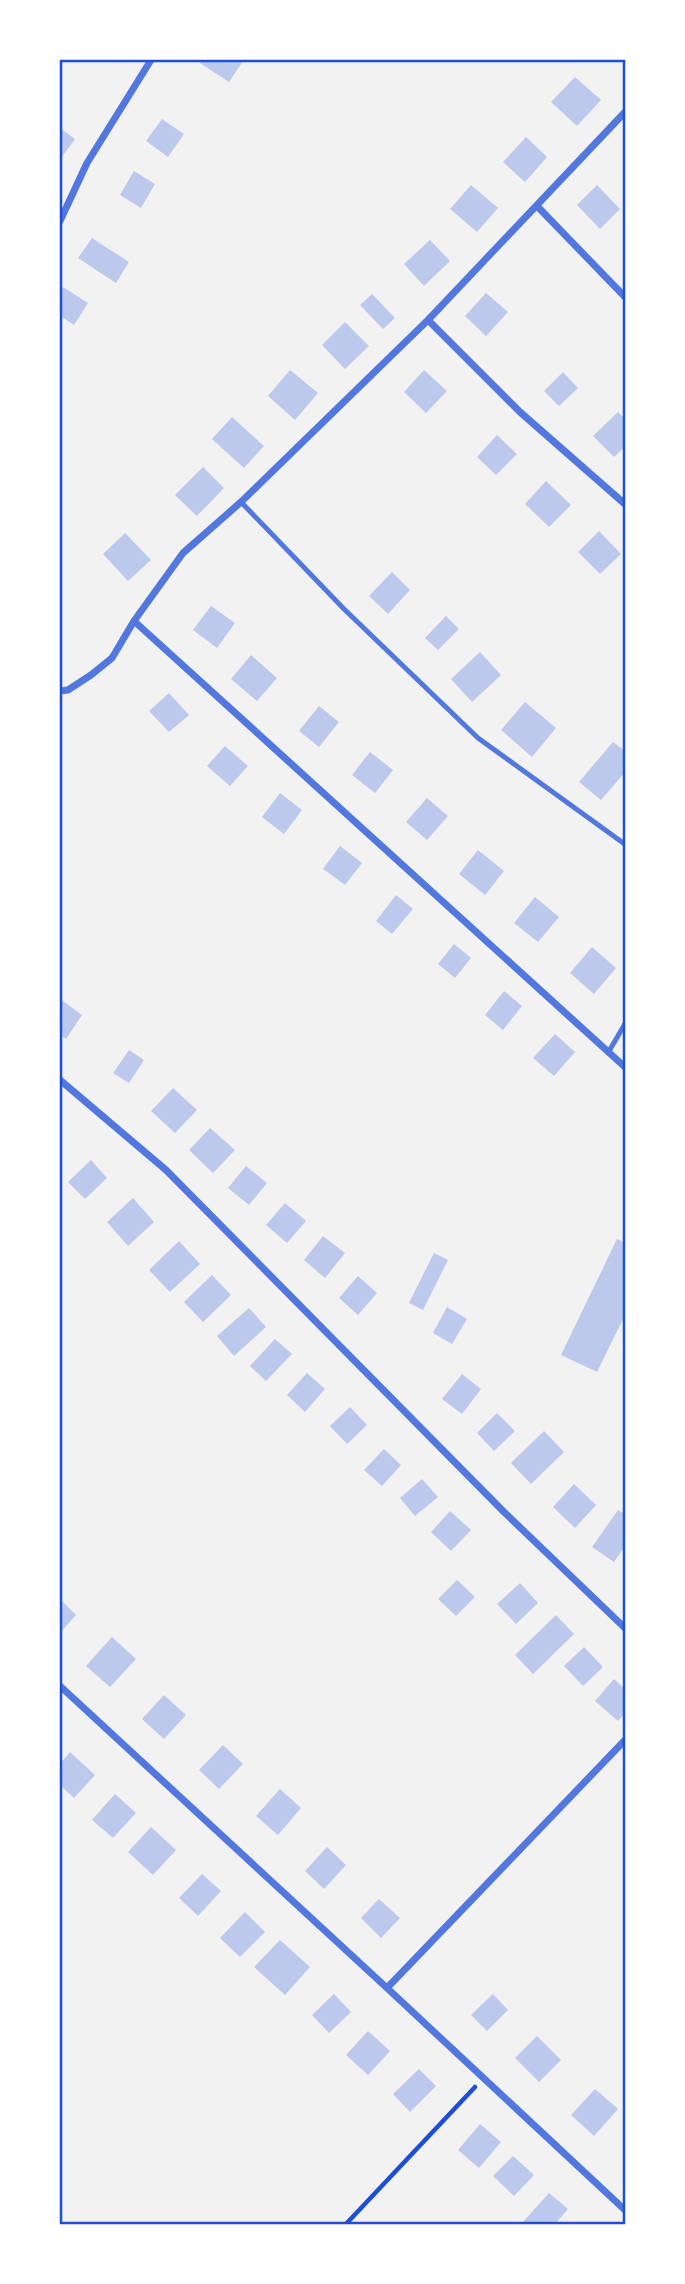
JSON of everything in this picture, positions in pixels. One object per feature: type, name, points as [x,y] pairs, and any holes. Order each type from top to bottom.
[{"type":"street","points":[[60,221],[86,163],[151,60]]},
{"type":"street","points":[[60,691],[68,690],[112,658],[134,621],[183,553],[241,502],[428,320],[625,111]]},
{"type":"street","points":[[537,206],[625,298]]},
{"type":"street","points":[[428,320],[520,412],[625,505]]},
{"type":"street","points":[[134,621],[625,1068]]},
{"type":"street","points":[[60,1080],[166,1170],[504,1512],[625,1629]]},
{"type":"street","points":[[60,1686],[625,2211]]},
{"type":"street","points":[[387,1988],[625,1739]]},
{"type":"lane","points":[[241,502],[344,609],[478,738],[625,845]]},
{"type":"lane","points":[[608,1053],[625,1022]]},
{"type":"path","points":[[346,2224],[483,2079]]},
{"type":"building","points":[[203,60],[243,61],[229,82],[200,63]]},
{"type":"building","points":[[575,77],[601,100],[577,126],[551,102]]},
{"type":"building","points":[[162,119],[184,134],[168,157],[146,141]]},
{"type":"building","points":[[60,128],[75,139],[61,158],[60,157]]},
{"type":"building","points":[[526,137],[547,157],[525,182],[503,162]]},
{"type":"building","points":[[134,171],[155,184],[141,208],[120,195]]},
{"type":"building","points":[[471,185],[498,208],[477,232],[450,209]]},
{"type":"building","points":[[597,185],[620,209],[600,229],[577,205]]},
{"type":"building","points":[[92,238],[129,262],[116,283],[78,258]]},
{"type":"building","points":[[430,240],[450,261],[424,286],[404,264]]},
{"type":"building","points":[[63,287],[88,303],[74,325],[60,316],[60,292]]},
{"type":"building","points":[[486,293],[508,312],[486,336],[465,316]]},
{"type":"building","points":[[372,294],[395,318],[383,329],[360,305]]},
{"type":"building","points":[[345,322],[369,346],[345,369],[322,345]]},
{"type":"building","points":[[290,370],[318,393],[295,420],[268,396]]},
{"type":"building","points":[[424,370],[447,391],[426,413],[404,392]]},
{"type":"building","points":[[563,372],[578,388],[559,406],[544,391]]},
{"type":"building","points":[[618,412],[626,420],[626,446],[614,457],[593,436]]},
{"type":"building","points":[[232,417],[264,446],[244,468],[212,439]]},
{"type":"building","points":[[497,435],[517,454],[496,475],[477,457]]},
{"type":"building","points":[[203,467],[224,488],[197,516],[175,495]]},
{"type":"building","points":[[546,481],[571,505],[549,527],[525,504]]},
{"type":"building","points":[[599,531],[621,554],[600,574],[578,552]]},
{"type":"building","points":[[125,533],[151,560],[128,581],[103,554]]},
{"type":"building","points":[[392,572],[410,590],[388,614],[369,596]]},
{"type":"building","points":[[211,606],[235,623],[217,648],[193,630]]},
{"type":"building","points":[[446,616],[459,629],[438,650],[425,638]]},
{"type":"building","points":[[480,652],[501,675],[472,702],[451,679]]},
{"type":"building","points":[[251,655],[277,678],[257,701],[231,679]]},
{"type":"building","points":[[169,693],[189,715],[169,732],[149,711]]},
{"type":"building","points":[[525,702],[556,728],[532,757],[501,730]]},
{"type":"building","points":[[319,706],[339,722],[319,747],[299,731]]},
{"type":"building","points":[[613,742],[626,752],[626,771],[601,800],[579,782]]},
{"type":"building","points":[[225,746],[248,766],[230,786],[207,766]]},
{"type":"building","points":[[370,752],[393,770],[375,793],[352,775]]},
{"type":"building","points":[[280,793],[302,810],[284,834],[262,817]]},
{"type":"building","points":[[427,798],[448,816],[427,840],[406,822]]},
{"type":"building","points":[[340,846],[362,863],[345,885],[323,869]]},
{"type":"building","points":[[478,850],[504,871],[485,895],[459,874]]},
{"type":"building","points":[[396,895],[413,909],[392,934],[376,921]]},
{"type":"building","points":[[535,897],[559,917],[538,942],[514,923]]},
{"type":"building","points":[[454,944],[471,958],[455,978],[438,964]]},
{"type":"building","points":[[592,947],[616,968],[594,994],[570,973]]},
{"type":"building","points":[[504,991],[522,1006],[503,1030],[485,1015]]},
{"type":"building","points":[[60,999],[82,1015],[66,1039],[60,1035]]},
{"type":"building","points":[[555,1034],[575,1052],[554,1076],[533,1058]]},
{"type":"building","points":[[129,1050],[144,1060],[129,1083],[113,1073]]},
{"type":"building","points":[[173,1088],[197,1110],[175,1133],[151,1111]]},
{"type":"building","points":[[210,1128],[235,1150],[213,1173],[189,1150]]},
{"type":"building","points":[[91,1160],[107,1178],[85,1199],[68,1182]]},
{"type":"building","points":[[246,1166],[267,1183],[249,1205],[228,1188]]},
{"type":"building","points":[[133,1198],[154,1222],[128,1246],[107,1222]]},
{"type":"building","points":[[285,1203],[306,1221],[287,1243],[266,1225]]},
{"type":"building","points":[[323,1236],[345,1253],[325,1278],[304,1260]]},
{"type":"building","points":[[617,1239],[626,1243],[626,1313],[597,1372],[561,1355]]},
{"type":"building","points":[[179,1241],[200,1264],[170,1292],[149,1270]]},
{"type":"building","points":[[434,1253],[448,1260],[423,1310],[409,1303]]},
{"type":"building","points":[[212,1275],[231,1295],[203,1322],[184,1302]]},
{"type":"building","points":[[358,1276],[377,1293],[358,1315],[339,1298]]},
{"type":"building","points":[[447,1307],[467,1319],[452,1344],[433,1333]]},
{"type":"building","points":[[249,1308],[266,1327],[234,1356],[217,1336]]},
{"type":"building","points":[[275,1339],[292,1354],[266,1381],[250,1366]]},
{"type":"building","points":[[307,1373],[325,1389],[305,1412],[287,1395]]},
{"type":"building","points":[[462,1374],[481,1389],[462,1414],[442,1399]]},
{"type":"building","points":[[350,1407],[367,1425],[347,1444],[330,1426]]},
{"type":"building","points":[[497,1413],[515,1431],[494,1451],[477,1433]]},
{"type":"building","points":[[544,1431],[564,1452],[531,1484],[511,1463]]},
{"type":"building","points":[[384,1449],[401,1465],[382,1486],[364,1470]]},
{"type":"building","points":[[422,1479],[438,1497],[415,1516],[400,1498]]},
{"type":"building","points":[[574,1484],[596,1505],[575,1528],[553,1507]]},
{"type":"building","points":[[618,1510],[626,1515],[626,1545],[614,1562],[592,1547]]},
{"type":"building","points":[[450,1511],[471,1530],[451,1551],[431,1532]]},
{"type":"building","points":[[457,1580],[475,1597],[456,1616],[438,1599]]},
{"type":"building","points":[[520,1583],[538,1603],[516,1624],[497,1604]]},
{"type":"building","points":[[60,1599],[76,1615],[60,1633]]},
{"type":"building","points":[[556,1615],[574,1634],[533,1674],[515,1655]]},
{"type":"building","points":[[112,1637],[136,1659],[110,1687],[86,1666]]},
{"type":"building","points":[[584,1647],[603,1667],[583,1686],[564,1666]]},
{"type":"building","points":[[614,1679],[626,1690],[626,1712],[618,1721],[595,1701]]},
{"type":"building","points":[[164,1695],[186,1715],[164,1739],[142,1719]]},
{"type":"building","points":[[223,1745],[243,1764],[219,1789],[199,1770]]},
{"type":"building","points":[[70,1752],[95,1775],[74,1798],[60,1785],[60,1764]]},
{"type":"building","points":[[280,1789],[301,1808],[278,1835],[256,1816]]},
{"type":"building","points":[[115,1794],[136,1813],[113,1838],[92,1820]]},
{"type":"building","points":[[151,1827],[176,1850],[153,1875],[128,1852]]},
{"type":"building","points":[[327,1847],[346,1865],[324,1889],[305,1871]]},
{"type":"building","points":[[202,1874],[221,1891],[198,1916],[179,1898]]},
{"type":"building","points":[[379,1899],[400,1918],[381,1938],[361,1918]]},
{"type":"building","points":[[245,1912],[265,1932],[240,1957],[220,1938]]},
{"type":"building","points":[[280,1940],[310,1967],[285,1995],[254,1967]]},
{"type":"building","points":[[334,1994],[351,2012],[329,2033],[312,2015]]},
{"type":"building","points":[[493,1994],[508,2010],[487,2031],[471,2015]]},
{"type":"building","points":[[368,2031],[390,2051],[368,2075],[346,2055]]},
{"type":"building","points":[[537,2036],[561,2060],[539,2082],[515,2058]]},
{"type":"building","points":[[419,2069],[436,2086],[410,2112],[393,2094]]},
{"type":"building","points":[[595,2089],[618,2109],[594,2136],[571,2115]]},
{"type":"building","points":[[480,2124],[501,2142],[479,2168],[458,2150]]},
{"type":"building","points":[[513,2156],[534,2175],[514,2196],[493,2176]]},
{"type":"building","points":[[549,2193],[568,2209],[555,2224],[522,2223]]}]
